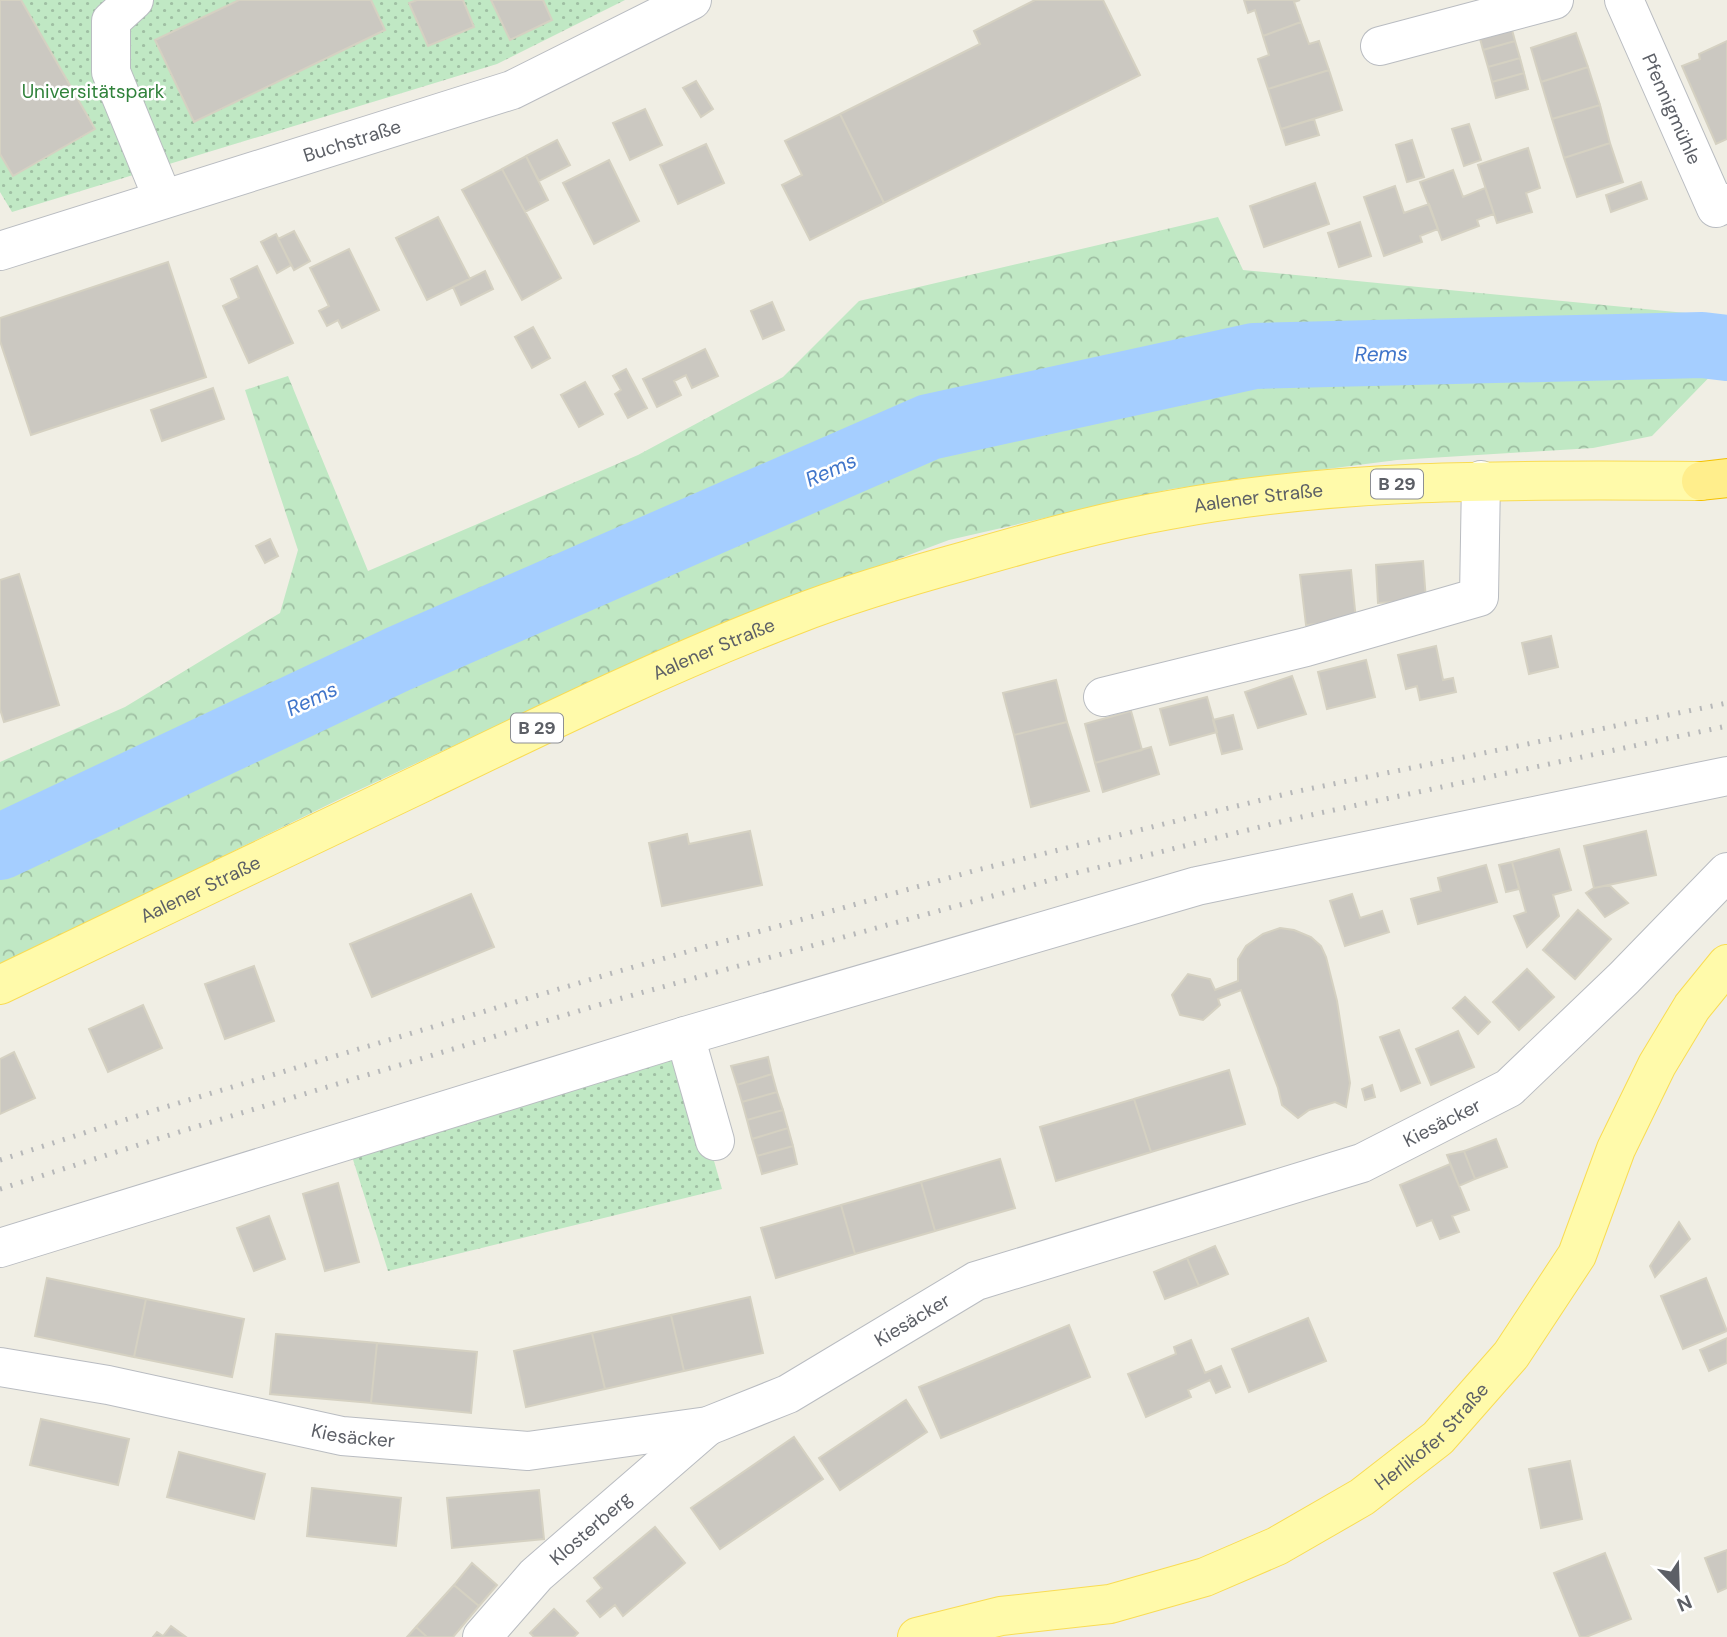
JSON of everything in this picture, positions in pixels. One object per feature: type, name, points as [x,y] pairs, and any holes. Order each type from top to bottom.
[{"type":"main road","name":"Aalener Straße","points":[[0,985],[686,659],[799,614],[910,576],[1004,549],[1170,509],[1269,495],[1481,480],[1718,480]]},
{"type":"main road","name":"Herlikofer Straße","points":[[917,1637],[1001,1616],[1111,1604],[1205,1577],[1277,1546],[1362,1497],[1438,1438],[1511,1354],[1577,1255],[1616,1149],[1657,1065],[1692,1007],[1727,964]]},
{"type":"street","points":[[134,0],[111,21],[111,72],[163,199]]},
{"type":"street","name":"Buchstraße","points":[[0,251],[512,90],[692,0]]},
{"type":"street","points":[[1380,46],[1554,0]]},
{"type":"street","name":"Pfennigmühle","points":[[1624,0],[1716,208],[1727,203]]},
{"type":"street","points":[[1102,697],[1306,647],[1479,597],[1481,480]]},
{"type":"street","points":[[0,1248],[685,1036],[1197,886],[1727,776]]},
{"type":"street","name":"Kiesäcker","points":[[0,1367],[108,1385],[342,1436],[528,1451],[708,1426],[788,1394],[976,1281],[1362,1163],[1509,1087],[1624,978],[1727,873]]},
{"type":"street","points":[[685,1036],[715,1141]]},
{"type":"street","name":"Klosterberg","points":[[482,1637],[536,1575],[708,1426]]},
{"type":"green space","name":"Universitätspark","points":[[0,0],[625,0],[497,64],[12,212],[0,192]]},
{"type":"green space","points":[[1218,217],[1243,270],[1727,317],[1727,359],[1652,436],[1593,448],[1397,460],[1171,489],[949,540],[724,624],[617,670],[350,794],[0,965],[0,762],[125,707],[280,613],[298,550],[245,390],[288,376],[368,571],[638,455],[783,377],[859,301]]},
{"type":"green space","points":[[682,1048],[722,1189],[388,1271],[350,1150]]},
{"type":"building","points":[[0,0],[21,0],[95,129],[13,176],[0,154]]},
{"type":"building","points":[[239,0],[371,0],[385,30],[194,122],[155,40]]},
{"type":"building","points":[[417,0],[463,0],[474,27],[428,46],[409,3]]},
{"type":"building","points":[[491,0],[543,0],[552,20],[510,40]]},
{"type":"building","points":[[1035,0],[1103,0],[1140,75],[884,203],[840,114],[980,44],[974,31]]},
{"type":"building","points":[[1244,0],[1300,0],[1294,2],[1301,22],[1263,36],[1255,10],[1248,13]]},
{"type":"building","points":[[1301,22],[1309,44],[1319,41],[1329,70],[1268,89],[1258,59],[1269,55],[1263,36]]},
{"type":"building","points":[[1511,26],[1515,41],[1483,50],[1479,35]]},
{"type":"building","points":[[1576,33],[1588,67],[1541,82],[1531,48]]},
{"type":"building","points":[[1515,41],[1520,58],[1488,67],[1483,50]]},
{"type":"building","points":[[1727,41],[1727,139],[1716,144],[1682,66],[1700,59],[1699,54]]},
{"type":"building","points":[[1520,58],[1524,73],[1492,82],[1488,67]]},
{"type":"building","points":[[1588,67],[1600,105],[1552,119],[1541,82]]},
{"type":"building","points":[[1329,70],[1342,110],[1281,129],[1268,89]]},
{"type":"building","points":[[1524,73],[1528,89],[1496,98],[1492,82]]},
{"type":"building","points":[[696,81],[713,109],[701,117],[683,88]]},
{"type":"building","points":[[1600,105],[1610,143],[1564,158],[1552,119]]},
{"type":"building","points":[[645,109],[662,145],[630,160],[613,123]]},
{"type":"building","points":[[840,114],[884,203],[810,240],[782,185],[802,175],[785,141]]},
{"type":"building","points":[[1314,119],[1319,135],[1286,145],[1281,129]]},
{"type":"building","points":[[1469,124],[1481,160],[1464,166],[1452,129]]},
{"type":"building","points":[[557,140],[570,165],[539,181],[526,156]]},
{"type":"building","points":[[1412,140],[1424,177],[1407,182],[1396,145]]},
{"type":"building","points":[[1610,143],[1623,182],[1577,197],[1564,158]]},
{"type":"building","points":[[706,144],[724,183],[678,204],[660,165]]},
{"type":"building","points":[[1528,148],[1540,188],[1526,193],[1532,212],[1497,223],[1478,165]]},
{"type":"building","points":[[526,156],[548,200],[525,212],[502,169]]},
{"type":"building","points":[[609,160],[639,221],[594,244],[563,183]]},
{"type":"building","points":[[502,169],[561,278],[522,300],[462,190]]},
{"type":"building","points":[[1453,170],[1463,197],[1485,188],[1494,214],[1477,220],[1479,226],[1442,240],[1420,182]]},
{"type":"building","points":[[1641,182],[1647,199],[1611,212],[1606,195]]},
{"type":"building","points":[[1315,183],[1329,224],[1264,247],[1250,206]]},
{"type":"building","points":[[1395,186],[1404,213],[1429,204],[1438,229],[1420,236],[1422,242],[1384,256],[1364,197]]},
{"type":"building","points":[[438,217],[470,279],[427,300],[396,238]]},
{"type":"building","points":[[1360,222],[1371,256],[1339,267],[1328,233]]},
{"type":"building","points":[[294,231],[310,261],[294,270],[278,239]]},
{"type":"building","points":[[276,234],[291,265],[277,273],[261,242]]},
{"type":"building","points":[[349,249],[379,310],[342,328],[338,320],[327,326],[319,311],[329,306],[310,268]]},
{"type":"building","points":[[168,262],[206,377],[31,435],[0,341],[0,318]]},
{"type":"building","points":[[257,266],[293,343],[249,363],[223,306],[239,298],[231,279]]},
{"type":"building","points":[[485,271],[493,289],[461,305],[453,287]]},
{"type":"building","points":[[772,302],[784,330],[763,339],[751,311]]},
{"type":"building","points":[[533,327],[550,358],[532,368],[515,337]]},
{"type":"building","points":[[705,349],[718,376],[692,388],[686,375],[674,381],[681,395],[657,407],[643,379]]},
{"type":"building","points":[[626,369],[647,408],[628,418],[615,394],[621,390],[613,376]]},
{"type":"building","points":[[585,382],[603,414],[579,427],[561,395]]},
{"type":"building","points":[[213,388],[224,419],[162,441],[151,410]]},
{"type":"building","points":[[270,539],[278,556],[265,563],[256,546]]},
{"type":"building","points":[[1423,561],[1426,600],[1378,603],[1376,565]]},
{"type":"building","points":[[1351,570],[1356,620],[1306,625],[1300,575]]},
{"type":"building","points":[[19,574],[59,705],[4,722],[0,709],[0,580]]},
{"type":"building","points":[[1551,636],[1558,667],[1529,674],[1522,643]]},
{"type":"building","points":[[1436,646],[1443,680],[1453,678],[1456,692],[1420,700],[1417,686],[1406,689],[1398,655]]},
{"type":"building","points":[[1366,660],[1375,697],[1327,709],[1318,672]]},
{"type":"building","points":[[1292,676],[1306,714],[1258,728],[1245,692]]},
{"type":"building","points":[[1056,680],[1067,722],[1014,735],[1003,693]]},
{"type":"building","points":[[1207,697],[1217,732],[1170,745],[1160,709]]},
{"type":"building","points":[[1131,711],[1142,750],[1095,763],[1085,724]]},
{"type":"building","points":[[1233,715],[1242,749],[1222,754],[1213,720]]},
{"type":"building","points":[[1067,722],[1089,791],[1031,807],[1014,735]]},
{"type":"building","points":[[1151,747],[1159,774],[1103,792],[1095,763]]},
{"type":"building","points":[[750,831],[762,885],[662,906],[649,843],[687,834],[689,844]]},
{"type":"building","points":[[1646,831],[1656,875],[1594,888],[1584,846]]},
{"type":"building","points":[[1559,849],[1571,890],[1553,895],[1559,916],[1527,947],[1514,916],[1526,912],[1512,862]]},
{"type":"building","points":[[1512,862],[1519,889],[1506,892],[1499,865]]},
{"type":"building","points":[[1486,865],[1497,902],[1418,924],[1411,899],[1441,891],[1438,878]]},
{"type":"building","points":[[1609,885],[1628,903],[1605,917],[1586,893]]},
{"type":"building","points":[[471,894],[494,947],[372,997],[350,944]]},
{"type":"building","points":[[1352,894],[1360,918],[1382,911],[1389,932],[1345,946],[1330,901]]},
{"type":"building","points":[[1578,910],[1611,939],[1575,979],[1543,950]]},
{"type":"building","points":[[1280,928],[1311,937],[1321,946],[1326,957],[1337,1001],[1350,1083],[1346,1107],[1335,1102],[1309,1110],[1298,1118],[1282,1105],[1241,990],[1218,999],[1220,1005],[1203,1020],[1180,1015],[1172,995],[1188,974],[1210,979],[1215,990],[1238,981],[1238,959],[1246,946],[1263,934]]},
{"type":"building","points":[[254,966],[274,1021],[225,1039],[205,984]]},
{"type":"building","points":[[1527,969],[1554,997],[1519,1030],[1493,1002]]},
{"type":"building","points":[[1465,997],[1490,1022],[1478,1034],[1453,1008]]},
{"type":"building","points":[[143,1005],[162,1048],[108,1072],[89,1029]]},
{"type":"building","points":[[1399,1030],[1420,1083],[1401,1091],[1380,1037]]},
{"type":"building","points":[[1458,1031],[1474,1067],[1431,1085],[1416,1049]]},
{"type":"building","points":[[14,1052],[35,1098],[0,1114],[0,1059]]},
{"type":"building","points":[[768,1057],[772,1074],[737,1085],[731,1066]]},
{"type":"building","points":[[1229,1070],[1245,1124],[1151,1152],[1134,1099]]},
{"type":"building","points":[[772,1074],[777,1092],[742,1102],[737,1085]]},
{"type":"building","points":[[1372,1085],[1375,1097],[1365,1100],[1362,1089]]},
{"type":"building","points":[[777,1092],[783,1110],[747,1120],[742,1102]]},
{"type":"building","points":[[1134,1099],[1151,1152],[1056,1181],[1040,1127]]},
{"type":"building","points":[[783,1110],[788,1128],[752,1139],[747,1120]]},
{"type":"building","points":[[788,1128],[793,1146],[757,1156],[752,1139]]},
{"type":"building","points":[[1496,1139],[1507,1167],[1475,1179],[1464,1151]]},
{"type":"building","points":[[793,1146],[797,1164],[762,1174],[757,1156]]},
{"type":"building","points":[[1464,1151],[1475,1179],[1459,1186],[1447,1155]]},
{"type":"building","points":[[1000,1159],[1015,1208],[935,1231],[921,1182]]},
{"type":"building","points":[[1450,1164],[1469,1210],[1452,1216],[1459,1232],[1440,1239],[1432,1220],[1417,1226],[1400,1185]]},
{"type":"building","points":[[921,1182],[935,1231],[855,1254],[841,1205]]},
{"type":"building","points":[[338,1183],[359,1262],[325,1271],[303,1194]]},
{"type":"building","points":[[841,1205],[855,1254],[776,1278],[761,1228]]},
{"type":"building","points":[[269,1216],[285,1259],[254,1271],[237,1228]]},
{"type":"building","points":[[1679,1222],[1690,1239],[1655,1277],[1650,1266]]},
{"type":"building","points":[[1215,1246],[1228,1274],[1199,1286],[1187,1258]]},
{"type":"building","points":[[1187,1258],[1199,1286],[1165,1299],[1154,1272]]},
{"type":"building","points":[[47,1278],[146,1299],[134,1357],[35,1336]]},
{"type":"building","points":[[1706,1278],[1727,1331],[1683,1349],[1661,1296]]},
{"type":"building","points":[[750,1297],[763,1353],[684,1371],[671,1315]]},
{"type":"building","points":[[146,1299],[244,1319],[232,1377],[134,1357]]},
{"type":"building","points":[[671,1315],[684,1371],[605,1389],[592,1333]]},
{"type":"building","points":[[1308,1318],[1326,1361],[1249,1392],[1232,1349]]},
{"type":"building","points":[[1069,1325],[1090,1377],[941,1438],[919,1387]]},
{"type":"building","points":[[592,1333],[605,1389],[526,1407],[514,1351]]},
{"type":"building","points":[[276,1334],[377,1343],[371,1403],[270,1394]]},
{"type":"building","points":[[1727,1338],[1727,1363],[1709,1371],[1700,1350]]},
{"type":"building","points":[[1191,1340],[1205,1373],[1221,1366],[1230,1387],[1216,1393],[1210,1380],[1188,1390],[1191,1397],[1146,1417],[1128,1374],[1176,1354],[1174,1347]]},
{"type":"building","points":[[377,1343],[477,1352],[471,1413],[371,1403]]},
{"type":"building","points":[[906,1400],[927,1432],[840,1490],[819,1458]]},
{"type":"building","points":[[41,1419],[129,1439],[118,1485],[30,1465]]},
{"type":"building","points":[[794,1437],[823,1479],[720,1549],[691,1508]]},
{"type":"building","points":[[179,1452],[265,1474],[254,1519],[167,1497]]},
{"type":"building","points":[[1570,1461],[1582,1519],[1541,1528],[1529,1469]]},
{"type":"building","points":[[312,1488],[401,1498],[396,1546],[307,1536]]},
{"type":"building","points":[[539,1490],[544,1539],[452,1548],[447,1498]]},
{"type":"building","points":[[655,1527],[685,1563],[623,1616],[615,1605],[600,1617],[587,1601],[602,1588],[594,1578]]},
{"type":"building","points":[[1727,1550],[1727,1588],[1718,1592],[1705,1558]]},
{"type":"building","points":[[1605,1553],[1631,1619],[1580,1637],[1554,1573]]},
{"type":"building","points":[[472,1563],[497,1585],[479,1606],[454,1585]]},
{"type":"building","points":[[454,1585],[479,1606],[453,1637],[427,1637],[416,1627]]},
{"type":"building","points":[[554,1609],[578,1633],[574,1637],[534,1637],[530,1633]]},
{"type":"building","points":[[171,1626],[186,1637],[153,1637],[157,1632],[163,1636]]},
{"type":"building","points":[[416,1627],[427,1637],[407,1637]]},
{"type":"waterway","name":"Rems","points":[[0,847],[398,659],[929,427],[1254,356],[1702,345],[1727,348]]},
{"type":"railway","points":[[0,1160],[162,1108],[609,974],[973,871],[1294,792],[1727,703]]},
{"type":"railway","points":[[0,1189],[615,1000],[1076,873],[1292,819],[1727,726]]}]
